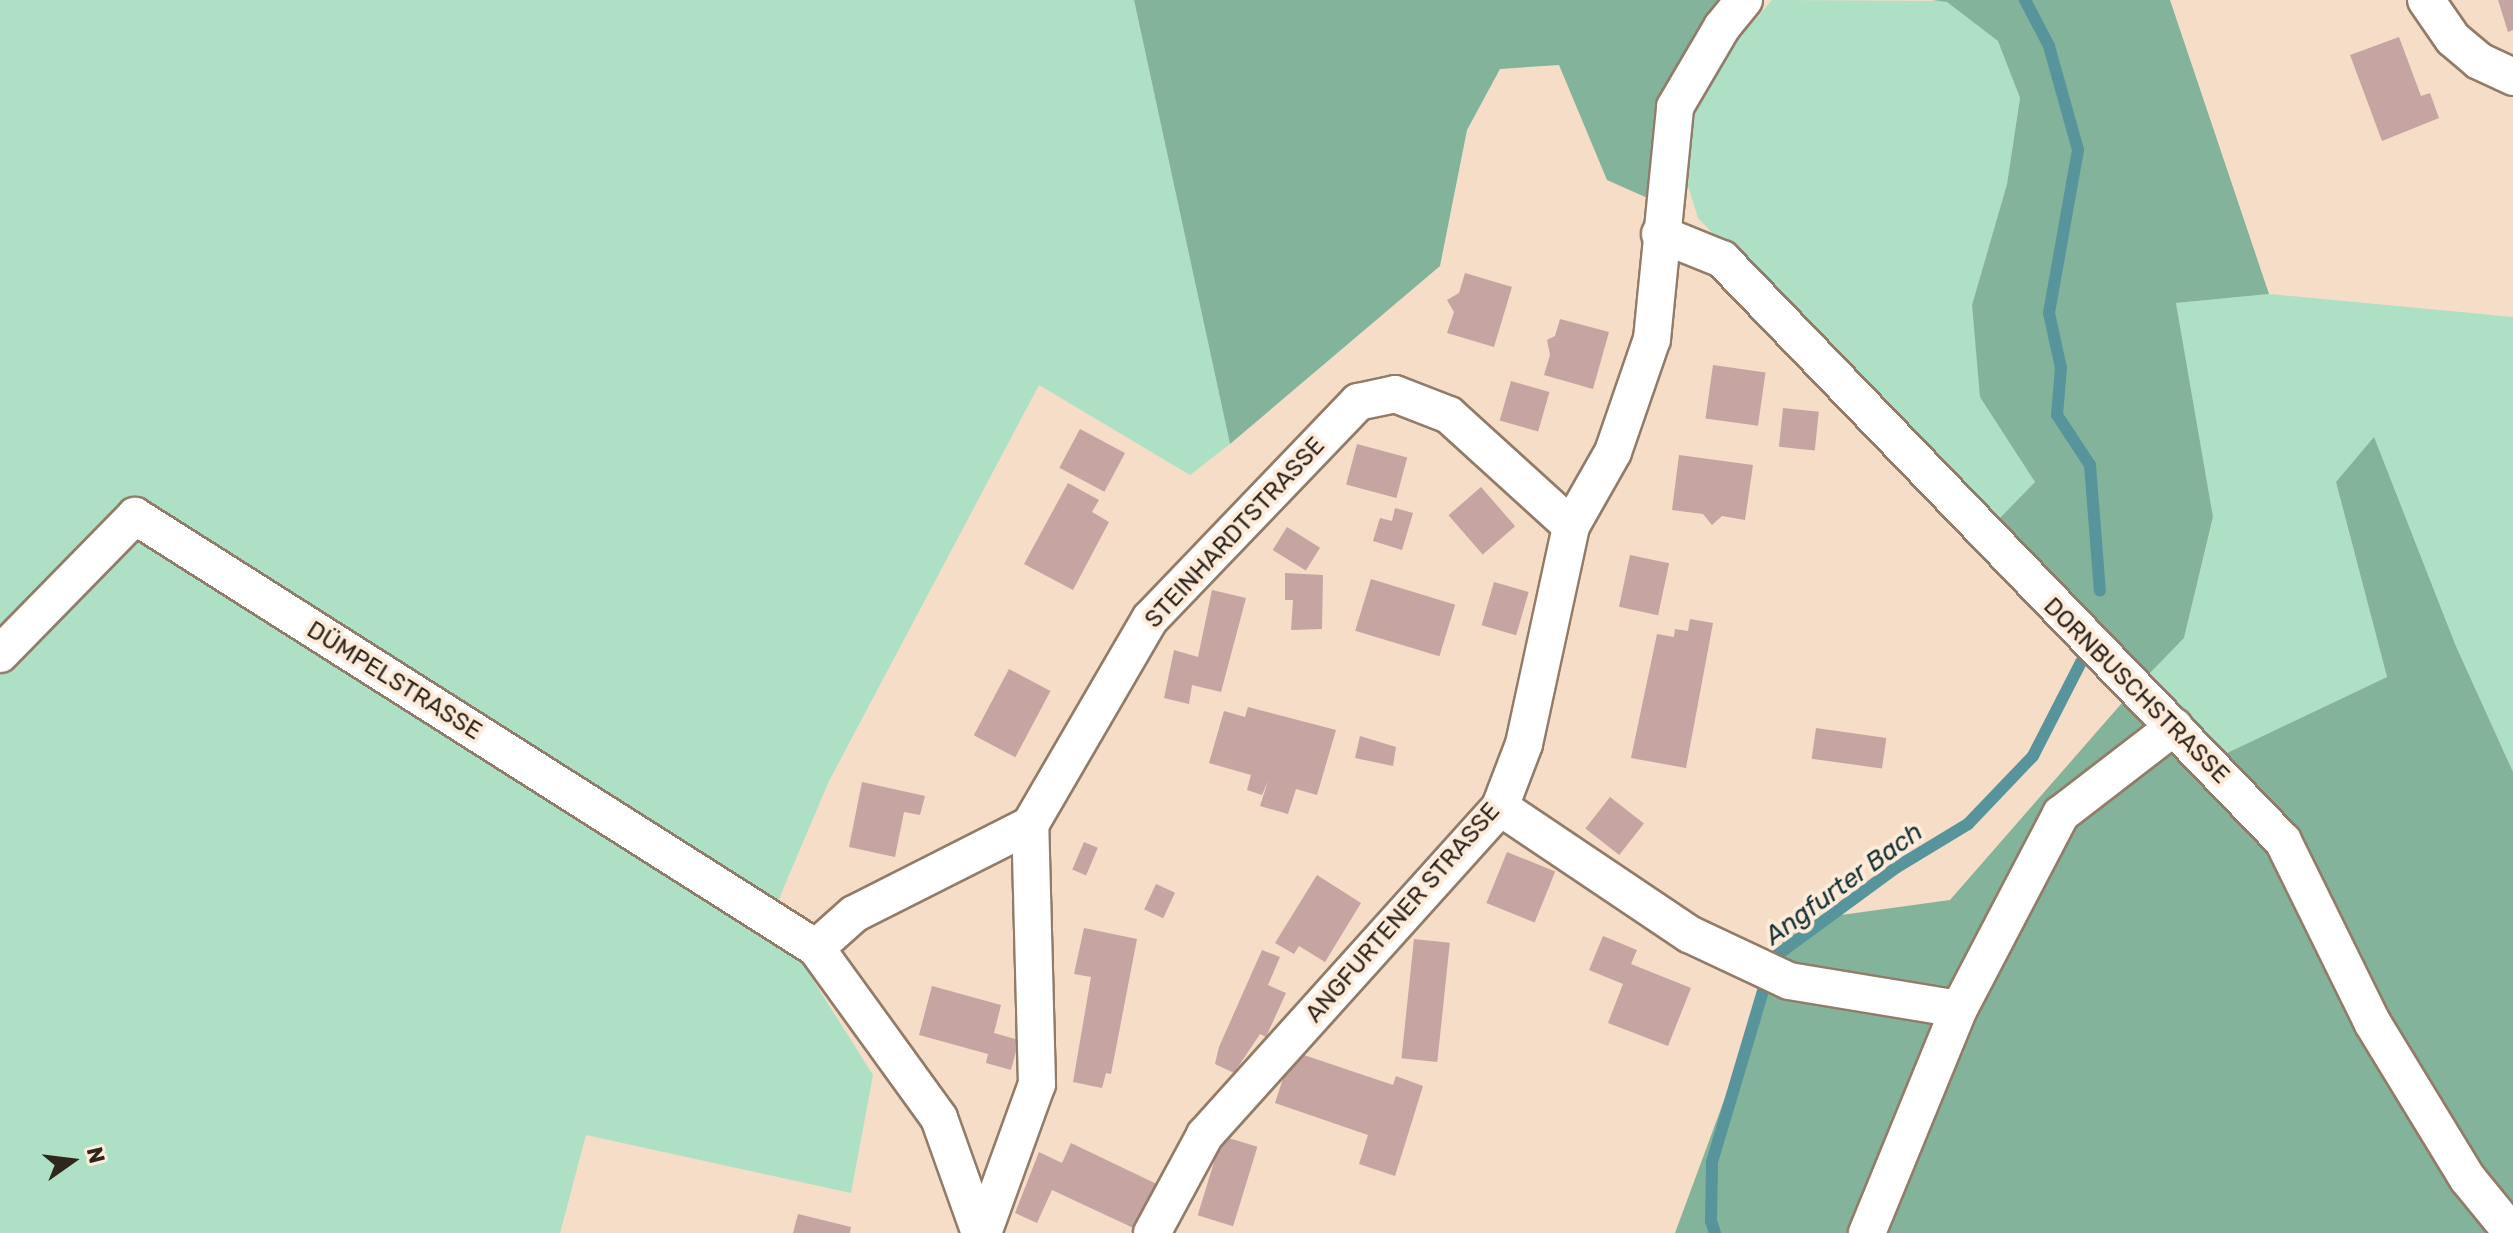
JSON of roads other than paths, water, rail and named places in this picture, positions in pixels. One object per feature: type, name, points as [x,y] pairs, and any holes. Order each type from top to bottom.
[{"type":"street","name":"ANGFURTENER STRASSE","points":[[1152,1233],[1205,1135],[1500,807],[1524,744],[1571,526],[1613,452],[1652,339],[1675,107],[1722,27],[1744,0]]},
{"type":"street","points":[[2426,0],[2453,39],[2479,61],[2513,77]]},
{"type":"street","name":"DORNBUSCHSTRASSE","points":[[1660,234],[1722,259],[2283,841],[2372,1022],[2468,1179],[2512,1233]]},
{"type":"street","name":"STEINHARDTSTRASSE","points":[[1030,825],[1150,619],[1358,402],[1395,394],[1449,415],[1571,526]]},
{"type":"street","name":"DÜMPELSTRASSE","points":[[0,654],[135,516],[816,948],[939,1118],[981,1233]]},
{"type":"street","points":[[1867,1233],[1959,1009],[2061,814],[2174,727]]},
{"type":"street","points":[[1500,807],[1689,934],[1789,981],[1959,1009]]},
{"type":"street","points":[[816,948],[854,914],[1030,825],[1037,1084],[981,1233]]},
{"type":"waterway","name":"Angfurter Bach","points":[[2025,0],[2049,46],[2078,150],[2049,313],[2061,368],[2057,415],[2090,465],[2100,591]]},
{"type":"waterway","name":"Angfurter Bach","points":[[1715,1233],[1711,1221],[1712,1162],[1773,958],[1897,867],[1968,824],[2033,756],[2081,662]]}]
